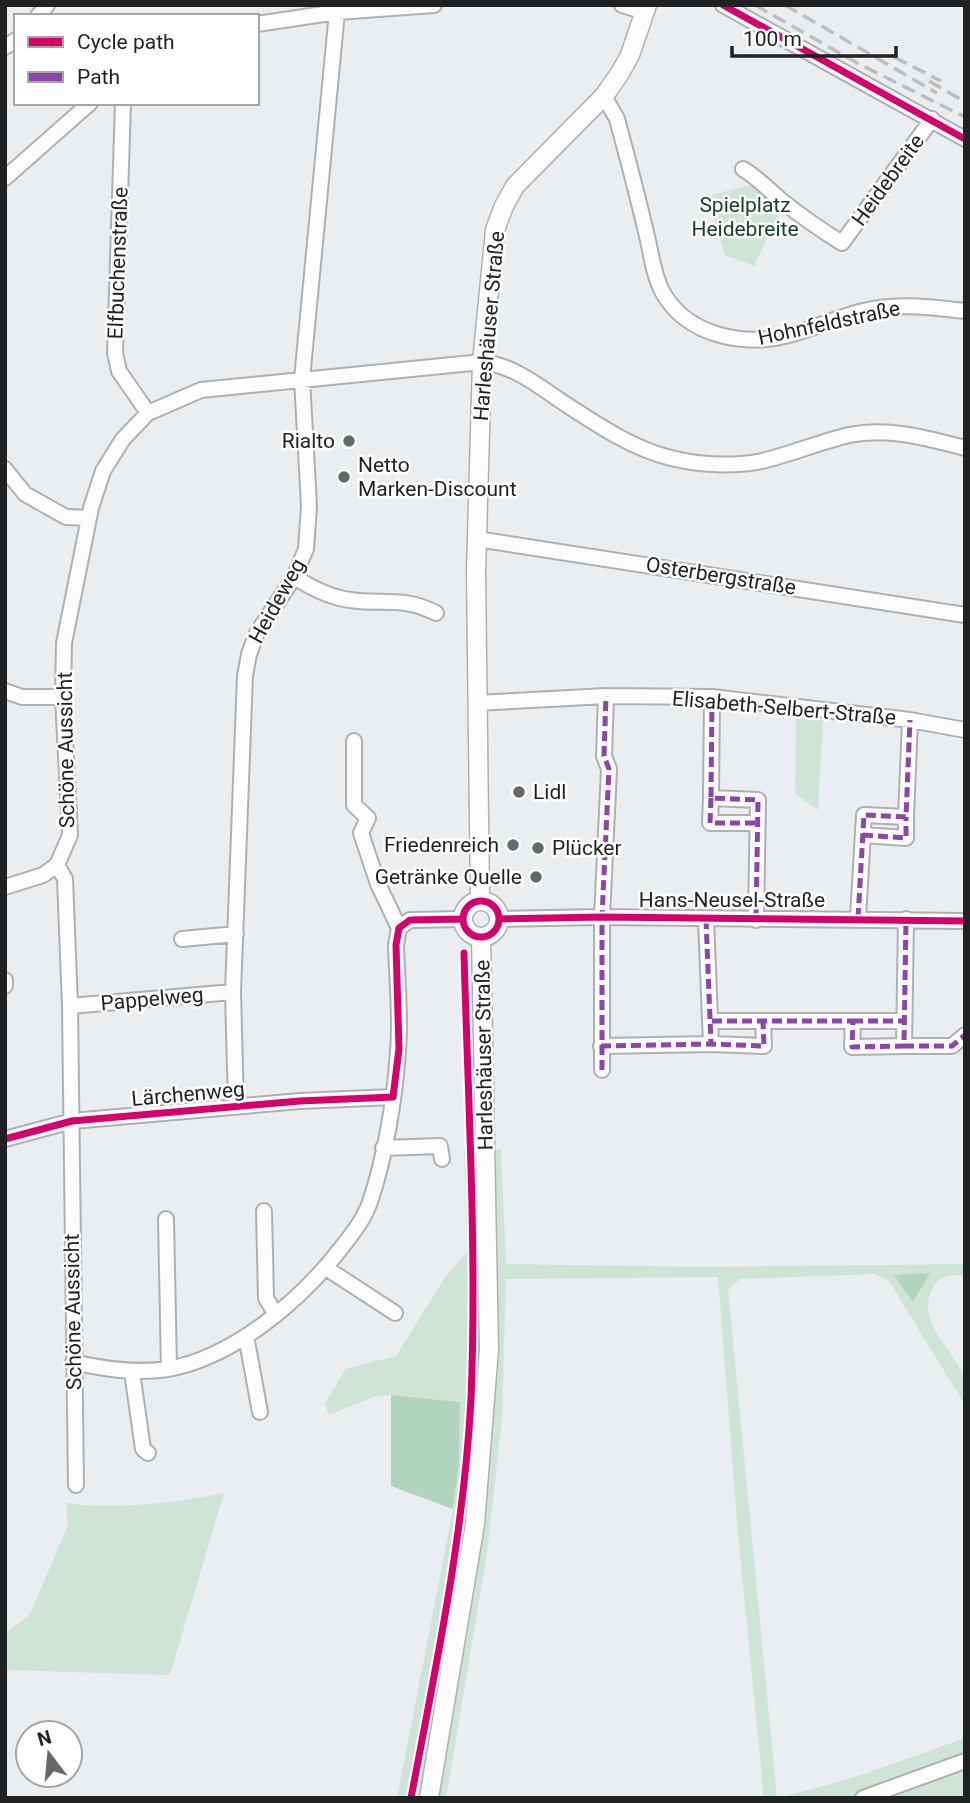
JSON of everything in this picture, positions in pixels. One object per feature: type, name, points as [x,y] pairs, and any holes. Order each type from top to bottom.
[{"type":"main road","name":"Harleshäuser Straße","points":[[481,901],[477,539],[482,362],[495,230],[515,186],[604,96],[630,55],[646,9]]},
{"type":"main road","points":[[481,901],[493,906],[499,919],[494,932],[479,937],[468,932],[463,919],[468,907],[481,901]]},
{"type":"main road","name":"Harleshäuser Straße","points":[[429,1798],[475,1524],[489,1349],[479,937]]},
{"type":"street","points":[[259,23],[336,9],[434,5]]},
{"type":"street","points":[[622,5],[646,9]]},
{"type":"street","points":[[723,5],[965,139]]},
{"type":"street","name":"Heideweg","points":[[236,1107],[233,992],[245,676],[257,633],[294,577],[306,549],[309,506],[302,379],[336,9]]},
{"type":"street","name":"Hohnfeldstraße","points":[[604,96],[617,118],[663,292],[682,318],[712,334],[769,340],[791,335],[845,315],[881,308],[922,306],[965,311]]},
{"type":"street","points":[[5,178],[88,105]]},
{"type":"street","name":"Elfbuchenstraße","points":[[123,105],[115,353],[119,371],[148,413]]},
{"type":"street","name":"Heidebreite","points":[[743,169],[760,179],[779,198],[815,226],[842,243],[932,120]]},
{"type":"street","points":[[482,362],[498,364],[532,382],[619,438],[671,458],[739,464],[762,461],[850,435],[880,433],[916,435],[965,448]]},
{"type":"street","name":"Schöne Aussicht","points":[[76,1485],[70,1006],[65,879],[57,865],[70,835],[63,697],[64,643],[89,518],[103,471],[123,439],[148,413],[201,390],[482,362]]},
{"type":"street","points":[[5,469],[26,494],[66,517],[89,518]]},
{"type":"street","name":"Osterbergstraße","points":[[477,539],[965,615]]},
{"type":"street","points":[[294,577],[318,591],[335,596],[351,600],[400,601],[425,607],[436,613]]},
{"type":"street","points":[[5,691],[22,697],[63,697]]},
{"type":"street","points":[[601,1070],[602,916],[609,769],[604,756],[606,696]]},
{"type":"street","name":"Elisabeth-Selbert-Straße","points":[[477,702],[606,696],[712,697],[909,720],[965,730]]},
{"type":"street","points":[[712,697],[710,823],[757,823]]},
{"type":"street","points":[[863,835],[906,838],[909,720]]},
{"type":"street","points":[[354,741],[354,805],[368,818],[361,833],[394,923],[399,928]]},
{"type":"street","points":[[711,798],[758,800],[756,920]]},
{"type":"street","points":[[858,918],[864,816],[906,817]]},
{"type":"street","points":[[5,887],[43,875],[57,865]]},
{"type":"street","name":"Hans-Neusel-Straße","points":[[499,919],[602,916],[756,920],[965,920]]},
{"type":"street","points":[[73,1362],[132,1372],[169,1369],[205,1357],[246,1336],[276,1315],[326,1268],[358,1227],[369,1204],[383,1148],[393,1097],[398,1049],[396,945],[399,928],[410,920],[463,919]]},
{"type":"street","points":[[706,919],[711,1045]]},
{"type":"street","points":[[904,1046],[906,919]]},
{"type":"street","points":[[182,939],[236,933]]},
{"type":"street","points":[[5,980],[5,986]]},
{"type":"street","name":"Pappelweg","points":[[70,1006],[233,992]]},
{"type":"street","points":[[712,1021],[904,1021]]},
{"type":"street","points":[[853,1021],[852,1047],[952,1046],[965,1035]]},
{"type":"street","points":[[601,1046],[764,1046],[763,1022]]},
{"type":"street","name":"Lärchenweg","points":[[5,1139],[72,1121],[308,1101],[393,1097]]},
{"type":"street","points":[[383,1148],[440,1146],[442,1159]]},
{"type":"street","points":[[264,1211],[266,1298],[276,1315]]},
{"type":"street","points":[[166,1219],[169,1369]]},
{"type":"street","points":[[326,1268],[395,1313]]},
{"type":"street","points":[[246,1336],[260,1412]]},
{"type":"street","points":[[132,1372],[143,1449],[148,1453]]},
{"type":"street","points":[[863,1798],[965,1761]]},
{"type":"green space","name":"Spielplatz Heidebreite","points":[[755,184],[782,209],[754,266],[725,255],[707,196]]},
{"type":"green space","points":[[796,717],[823,720],[818,810],[795,794]]},
{"type":"green space","points":[[501,1149],[506,1264],[702,1267],[965,1264],[965,1275],[942,1278],[932,1289],[928,1302],[932,1325],[964,1378],[965,1405],[889,1281],[875,1274],[740,1279],[728,1289],[777,1798],[760,1798],[763,1795],[762,1777],[738,1535],[718,1277],[506,1279],[502,1418],[487,1553],[446,1798],[397,1798],[453,1509],[459,1465],[460,1402],[390,1395],[373,1397],[329,1415],[325,1404],[345,1369],[396,1356],[446,1276],[467,1252],[464,1150]]},
{"type":"green space","points":[[930,1273],[913,1302],[894,1275]]},
{"type":"green space","points":[[391,1395],[460,1402],[459,1465],[453,1509],[391,1486]]},
{"type":"green space","points":[[224,1493],[170,1675],[5,1670],[5,1634],[30,1614],[68,1525],[66,1503],[105,1506],[145,1504]]},
{"type":"green space","points":[[965,1738],[965,1798],[778,1798],[856,1777]]},
{"type":"railway","points":[[755,5],[859,64],[965,117]]},
{"type":"railway","points":[[785,5],[937,93]]},
{"type":"railway","points":[[894,57],[941,81]]},
{"type":"railway","points":[[929,81],[965,102]]},
{"type":"marked path","points":[[602,1070],[602,917],[609,769],[604,756],[606,696]]},
{"type":"marked path","points":[[712,697],[711,798],[758,800],[756,920]]},
{"type":"marked path","points":[[858,918],[864,815],[906,817],[910,720]]},
{"type":"marked path","points":[[711,798],[710,823],[757,823]]},
{"type":"marked path","points":[[863,835],[906,838],[906,817]]},
{"type":"marked path","points":[[706,919],[711,1044]]},
{"type":"marked path","points":[[712,1021],[853,1021],[852,1047],[904,1046],[906,919]]},
{"type":"marked path","points":[[853,1021],[904,1021]]},
{"type":"marked path","points":[[601,1046],[764,1046],[763,1022]]},
{"type":"marked path","points":[[904,1046],[952,1046],[965,1035]]},
{"type":"cycle path","points":[[723,5],[965,139]]},
{"type":"cycle path","points":[[481,901],[494,906],[499,919],[494,932],[481,937],[468,932],[463,919],[468,906],[481,901]]},
{"type":"cycle path","points":[[499,919],[602,917],[965,921]]},
{"type":"cycle path","points":[[5,1139],[72,1121],[300,1101],[393,1097],[399,1049],[396,945],[399,928],[410,920],[463,919]]},
{"type":"cycle path","points":[[411,1798],[456,1549],[471,1399],[472,1231],[464,953]]},
{"type":"place","name":"Rialto","points":[[349,441]]},
{"type":"place","name":"Netto Marken-Discount","points":[[344,477]]},
{"type":"place","name":"Lidl","points":[[519,792]]},
{"type":"place","name":"Friedenreich","points":[[513,845]]},
{"type":"place","name":"Plücker","points":[[538,848]]},
{"type":"place","name":"Getränke Quelle","points":[[536,877]]}]
